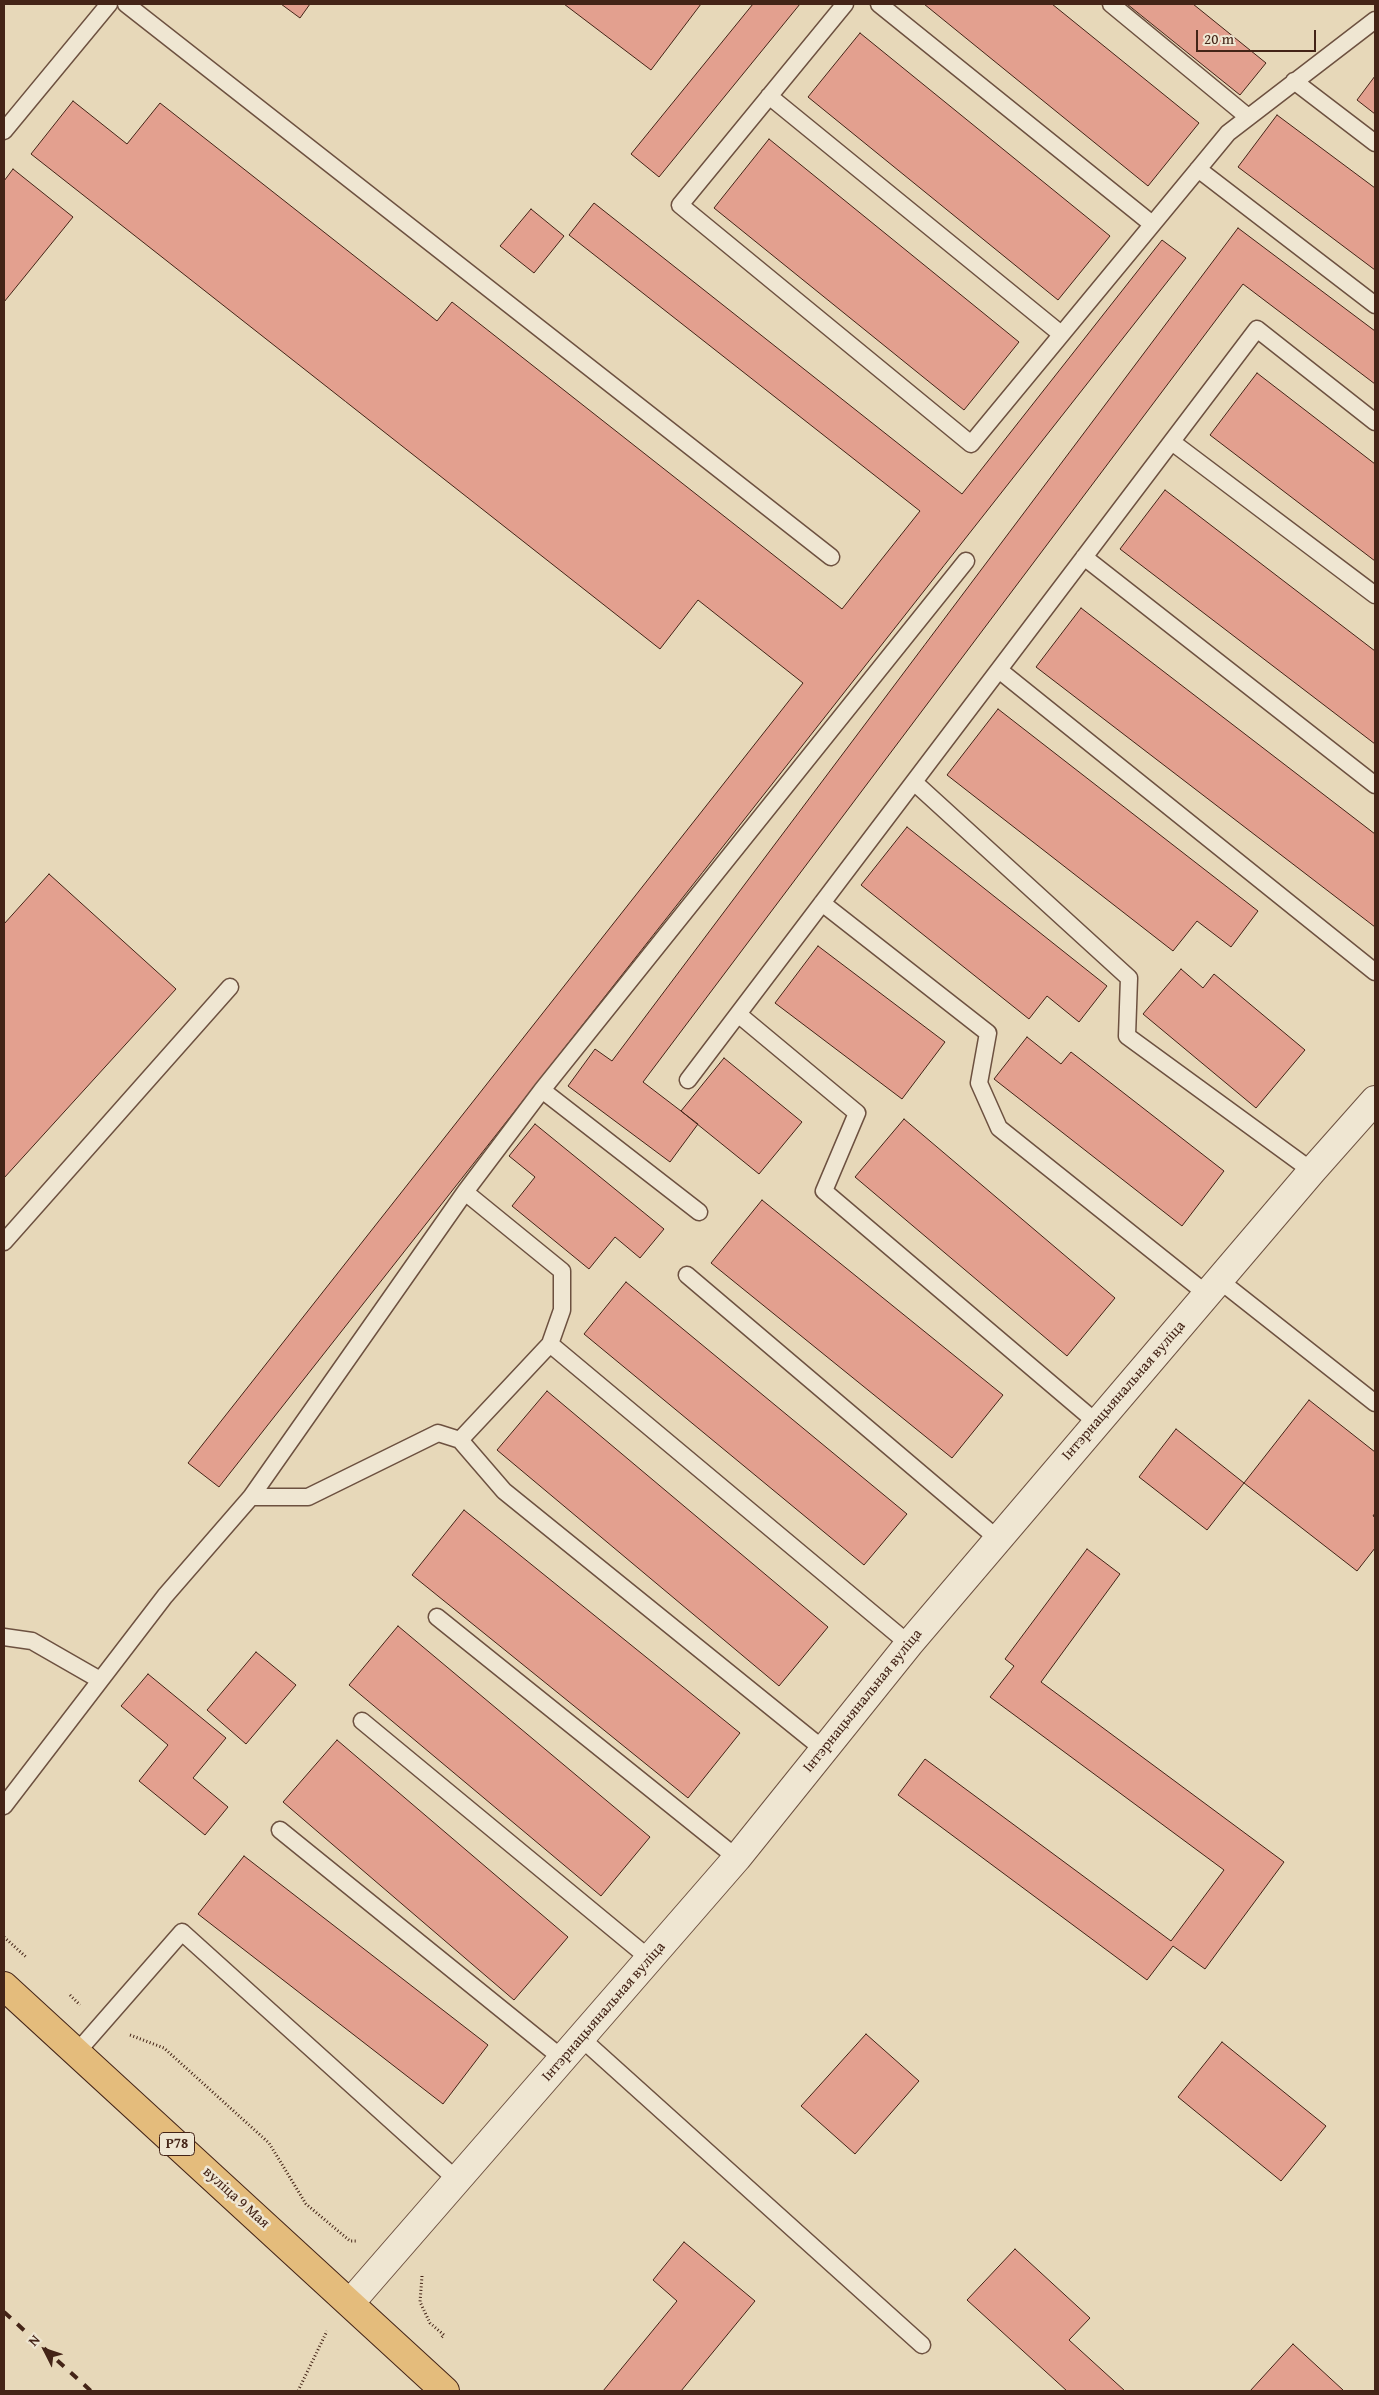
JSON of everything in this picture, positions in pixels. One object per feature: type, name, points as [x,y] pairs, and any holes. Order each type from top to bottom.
[{"type":"main road","name":"вуліца 9 Мая","points":[[4,1986],[351,2302],[445,2391]]},
{"type":"street","name":"Інтэрнацыянальная вуліца","points":[[351,2302],[737,1858],[909,1644],[1096,1422],[1312,1170],[1375,1100]]},
{"type":"lane","points":[[4,131],[109,4]]},
{"type":"lane","points":[[126,4],[832,557]]},
{"type":"lane","points":[[845,4],[680,205],[971,444],[1228,133],[1375,20]]},
{"type":"lane","points":[[879,4],[1152,224]]},
{"type":"lane","points":[[1111,4],[1248,117]]},
{"type":"lane","points":[[1294,81],[1375,143]]},
{"type":"lane","points":[[769,96],[1061,334]]},
{"type":"lane","points":[[1198,169],[1375,305]]},
{"type":"lane","points":[[688,1080],[1257,329],[1375,422]]},
{"type":"lane","points":[[1172,442],[1375,595]]},
{"type":"lane","points":[[1084,557],[1375,786]]},
{"type":"lane","points":[[4,1806],[165,1596],[251,1497],[465,1192],[542,1090],[966,561]]},
{"type":"lane","points":[[999,670],[1375,972]]},
{"type":"lane","points":[[914,782],[1129,978],[1127,1036],[1312,1170]]},
{"type":"lane","points":[[822,903],[988,1033],[978,1083],[999,1128],[1213,1287],[1375,1403]]},
{"type":"lane","points":[[4,1242],[230,987]]},
{"type":"lane","points":[[738,1014],[857,1113],[824,1191],[1096,1422]]},
{"type":"lane","points":[[542,1090],[699,1212]]},
{"type":"lane","points":[[460,1440],[550,1344],[562,1310],[562,1270],[465,1192]]},
{"type":"lane","points":[[687,1275],[998,1539]]},
{"type":"lane","points":[[550,1344],[909,1644]]},
{"type":"lane","points":[[251,1497],[308,1497],[438,1433],[460,1440],[504,1491],[823,1750]]},
{"type":"lane","points":[[437,1618],[737,1858]]},
{"type":"lane","points":[[4,1638],[32,1641],[100,1680]]},
{"type":"lane","points":[[362,1722],[650,1960]]},
{"type":"lane","points":[[280,1830],[563,2059]]},
{"type":"lane","points":[[77,2052],[182,1932],[457,2180]]},
{"type":"lane","points":[[581,2038],[922,2345]]},
{"type":"path","points":[[4,1937],[32,1962]]},
{"type":"path","points":[[67,1993],[102,2024],[164,2048],[269,2143],[306,2204],[350,2241],[365,2240]]},
{"type":"path","points":[[411,2232],[429,2252],[421,2280],[420,2302],[430,2323],[444,2335],[415,2363]]},
{"type":"path","points":[[298,2391],[332,2325]]},
{"type":"building","points":[[281,4],[310,4],[300,18]]},
{"type":"building","points":[[564,4],[701,4],[651,70]]},
{"type":"building","points":[[753,4],[800,4],[659,177],[631,154]]},
{"type":"building","points":[[924,4],[1052,4],[1199,123],[1148,186]]},
{"type":"building","points":[[1127,4],[1193,4],[1266,63],[1240,95]]},
{"type":"building","points":[[860,33],[1110,236],[1058,300],[808,97]]},
{"type":"building","points":[[1375,76],[1375,114],[1357,100]]},
{"type":"building","points":[[73,101],[127,144],[160,103],[437,321],[452,302],[842,609],[920,511],[569,235],[594,203],[962,494],[1162,240],[1186,258],[219,1487],[188,1463],[803,683],[698,600],[660,649],[31,154]]},
{"type":"building","points":[[1277,115],[1375,188],[1375,270],[1238,167]]},
{"type":"building","points":[[769,139],[1019,342],[964,410],[714,208]]},
{"type":"building","points":[[13,169],[73,217],[4,302],[4,181]]},
{"type":"building","points":[[531,209],[564,236],[534,273],[500,246]]},
{"type":"building","points":[[1238,228],[1375,331],[1375,384],[1243,284],[643,1082],[698,1124],[670,1162],[568,1086],[595,1049],[612,1061]]},
{"type":"building","points":[[1257,373],[1375,464],[1375,561],[1210,435]]},
{"type":"building","points":[[1165,490],[1375,651],[1375,744],[1120,549]]},
{"type":"building","points":[[1081,608],[1375,834],[1375,927],[1036,667]]},
{"type":"building","points":[[998,709],[1258,911],[1231,947],[1197,921],[1173,951],[947,775]]},
{"type":"building","points":[[907,827],[1107,986],[1079,1022],[1047,996],[1029,1019],[861,885]]},
{"type":"building","points":[[49,874],[176,989],[4,1178],[4,924]]},
{"type":"building","points":[[818,946],[945,1042],[902,1099],[775,1003]]},
{"type":"building","points":[[1181,969],[1203,988],[1214,974],[1305,1050],[1256,1108],[1143,1014]]},
{"type":"building","points":[[1027,1037],[1061,1064],[1071,1052],[1224,1171],[1182,1226],[994,1079]]},
{"type":"building","points":[[724,1058],[802,1122],[759,1174],[681,1111]]},
{"type":"building","points":[[904,1119],[1115,1298],[1067,1356],[855,1177]]},
{"type":"building","points":[[535,1124],[664,1229],[640,1258],[615,1237],[589,1269],[512,1206],[535,1177],[509,1156]]},
{"type":"building","points":[[762,1200],[1003,1395],[952,1458],[711,1263]]},
{"type":"building","points":[[626,1282],[907,1514],[864,1565],[584,1334]]},
{"type":"building","points":[[547,1391],[828,1627],[779,1686],[497,1450]]},
{"type":"building","points":[[1309,1400],[1375,1452],[1375,1513],[1373,1516],[1375,1517],[1375,1548],[1357,1571],[1244,1483]]},
{"type":"building","points":[[1176,1429],[1244,1483],[1207,1530],[1139,1477]]},
{"type":"building","points":[[464,1510],[740,1733],[688,1798],[412,1575]]},
{"type":"building","points":[[1087,1549],[1120,1574],[1041,1682],[1284,1862],[1205,1969],[1173,1946],[1147,1980],[898,1795],[925,1759],[1171,1941],[1224,1870],[990,1697],[1014,1666],[1005,1659]]},
{"type":"building","points":[[398,1626],[650,1837],[601,1896],[349,1685]]},
{"type":"building","points":[[256,1652],[296,1685],[246,1744],[207,1710]]},
{"type":"building","points":[[148,1674],[226,1738],[193,1778],[228,1807],[205,1835],[139,1781],[168,1745],[121,1706]]},
{"type":"building","points":[[337,1740],[568,1937],[514,2000],[283,1802]]},
{"type":"building","points":[[244,1856],[488,2045],[443,2104],[198,1914]]},
{"type":"building","points":[[866,2034],[919,2081],[855,2154],[801,2106]]},
{"type":"building","points":[[1222,2042],[1326,2126],[1281,2181],[1178,2097]]},
{"type":"building","points":[[684,2242],[755,2301],[681,2391],[603,2391],[677,2301],[653,2280]]},
{"type":"building","points":[[1015,2249],[1090,2318],[1069,2340],[1125,2391],[1067,2391],[967,2300]]},
{"type":"building","points":[[1293,2344],[1343,2390],[1250,2391]]},
{"type":"railway","points":[[4,2312],[91,2391]]}]
